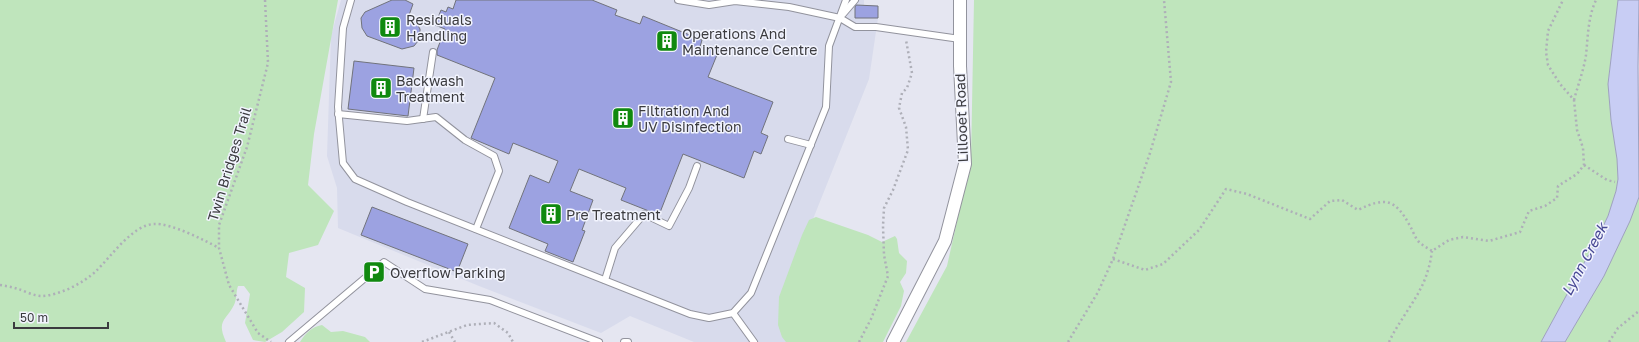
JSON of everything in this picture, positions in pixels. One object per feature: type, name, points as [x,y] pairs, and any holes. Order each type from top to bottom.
[{"type":"street","name":"Lillooet Road","points":[[893,342],[945,241],[965,164],[960,66],[960,0]]},
{"type":"lane","points":[[351,0],[342,28],[338,114],[343,163],[355,179],[407,202],[690,314],[709,318],[733,313],[752,293],[826,106],[829,46],[846,0]]},
{"type":"lane","points":[[678,0],[709,5],[734,0],[789,7],[840,18],[855,27],[876,27],[960,38]]},
{"type":"lane","points":[[840,18],[855,0]]},
{"type":"lane","points":[[423,119],[433,52]]},
{"type":"lane","points":[[338,114],[407,121],[436,117],[465,140],[494,156],[499,171],[476,229]]},
{"type":"lane","points":[[788,139],[811,145]]},
{"type":"lane","points":[[605,280],[616,248],[644,214],[669,226],[689,188],[697,166]]},
{"type":"lane","points":[[289,342],[384,262],[425,289],[490,300],[599,342]]},
{"type":"lane","points":[[733,313],[754,342]]},
{"type":"path","name":"Twin Bridges Trail","points":[[265,0],[268,63],[247,147],[219,225],[220,248],[229,285],[258,333],[271,342]]},
{"type":"path","points":[[1068,342],[1098,292],[1113,259],[1150,153],[1171,82],[1164,0]]},
{"type":"path","points":[[1563,0],[1548,31],[1546,52],[1548,64],[1552,71],[1560,84],[1574,100]]},
{"type":"path","points":[[1389,342],[1395,328],[1419,291],[1428,271],[1432,251],[1448,240],[1463,237],[1490,241],[1520,232],[1529,211],[1545,206],[1557,198],[1558,186],[1577,174],[1584,165],[1583,148],[1577,130],[1574,100],[1586,56],[1587,32],[1593,6],[1596,0]]},
{"type":"path","points":[[858,342],[871,319],[888,276],[884,255],[884,208],[893,190],[908,150],[906,127],[900,108],[902,93],[907,88],[912,73],[906,40]]},
{"type":"path","points":[[1584,165],[1607,180],[1615,182]]},
{"type":"path","points":[[1113,259],[1145,270],[1163,264],[1199,230],[1226,189],[1247,194],[1310,219],[1330,201],[1342,200],[1358,210],[1370,204],[1382,201],[1393,203],[1403,213],[1419,242],[1432,251]]},
{"type":"path","points":[[0,285],[41,296],[60,293],[95,272],[128,237],[142,227],[152,224],[162,224],[220,248]]},
{"type":"path","points":[[1609,342],[1618,328],[1639,311]]},
{"type":"path","points":[[422,342],[467,325],[494,323],[508,333],[513,342]]},
{"type":"path","points":[[449,332],[455,342]]},
{"type":"shaded area","points":[[341,0],[864,0],[864,5],[878,6],[878,18],[869,79],[809,229],[801,342],[694,342],[630,316],[601,333],[479,286],[338,228],[337,188],[327,156],[331,36]]},
{"type":"green space","points":[[0,0],[338,0],[314,134],[308,185],[334,211],[318,245],[289,253],[286,277],[305,288],[304,312],[282,332],[265,342],[253,340],[245,323],[250,294],[244,286],[238,286],[234,305],[223,321],[222,325],[223,335],[226,342],[0,342]]},
{"type":"green space","points":[[974,0],[1618,0],[1608,84],[1611,120],[1617,159],[1618,179],[1616,191],[1608,216],[1596,241],[1541,342],[906,342],[947,266],[971,159]]},
{"type":"green space","points":[[1639,197],[1639,342],[1565,342],[1615,253]]},
{"type":"green space","points":[[816,217],[868,235],[882,242],[895,236],[897,239],[899,253],[907,261],[906,273],[900,282],[904,291],[901,306],[883,342],[786,342],[782,337],[778,325],[779,297],[802,235],[809,220]]},
{"type":"green space","points":[[322,325],[331,332],[343,331],[365,337],[370,342],[300,342],[309,331]]},
{"type":"water","points":[[1618,0],[1639,0],[1639,197],[1630,221],[1604,276],[1565,342],[1541,342],[1596,241],[1608,216],[1616,191],[1618,179],[1617,159],[1611,120],[1608,84]]},
{"type":"building","name":"Residuals Handling","points":[[392,0],[405,0],[413,4],[408,18],[417,24],[420,29],[418,41],[414,46],[402,49],[367,36],[362,28],[361,18],[365,12]]},
{"type":"building","name":"Filtration And UV Disinfection","points":[[456,0],[592,0],[617,10],[615,15],[640,24],[643,16],[702,40],[700,47],[719,50],[708,77],[773,102],[761,133],[768,136],[761,154],[754,151],[744,178],[683,154],[659,215],[621,200],[626,188],[579,169],[570,191],[593,200],[582,230],[585,231],[573,262],[545,251],[548,244],[509,228],[530,175],[549,183],[558,161],[513,143],[509,154],[471,138],[495,78],[437,55],[437,50],[445,29],[435,25],[441,10],[446,12],[448,7],[453,9]]},
{"type":"building","points":[[856,5],[878,6],[878,18],[855,18]]},
{"type":"building","name":"Backwash Treatment","points":[[354,61],[414,68],[408,116],[348,109]]},
{"type":"building","points":[[372,207],[468,244],[457,272],[361,235]]},
{"type":"place","name":"Residuals Handling","points":[[390,27]]},
{"type":"place","name":"Operations And Maintenance Centre","points":[[667,41]]},
{"type":"place","name":"Backwash Treatment","points":[[381,88]]},
{"type":"place","name":"Filtration And UV Disinfection","points":[[623,118]]},
{"type":"place","name":"Pre Treatment","points":[[551,214]]},
{"type":"place","name":"Overflow Parking","points":[[374,272]]},
{"type":"water label","name":"Lynn Creek","points":[[1584,259]]}]
